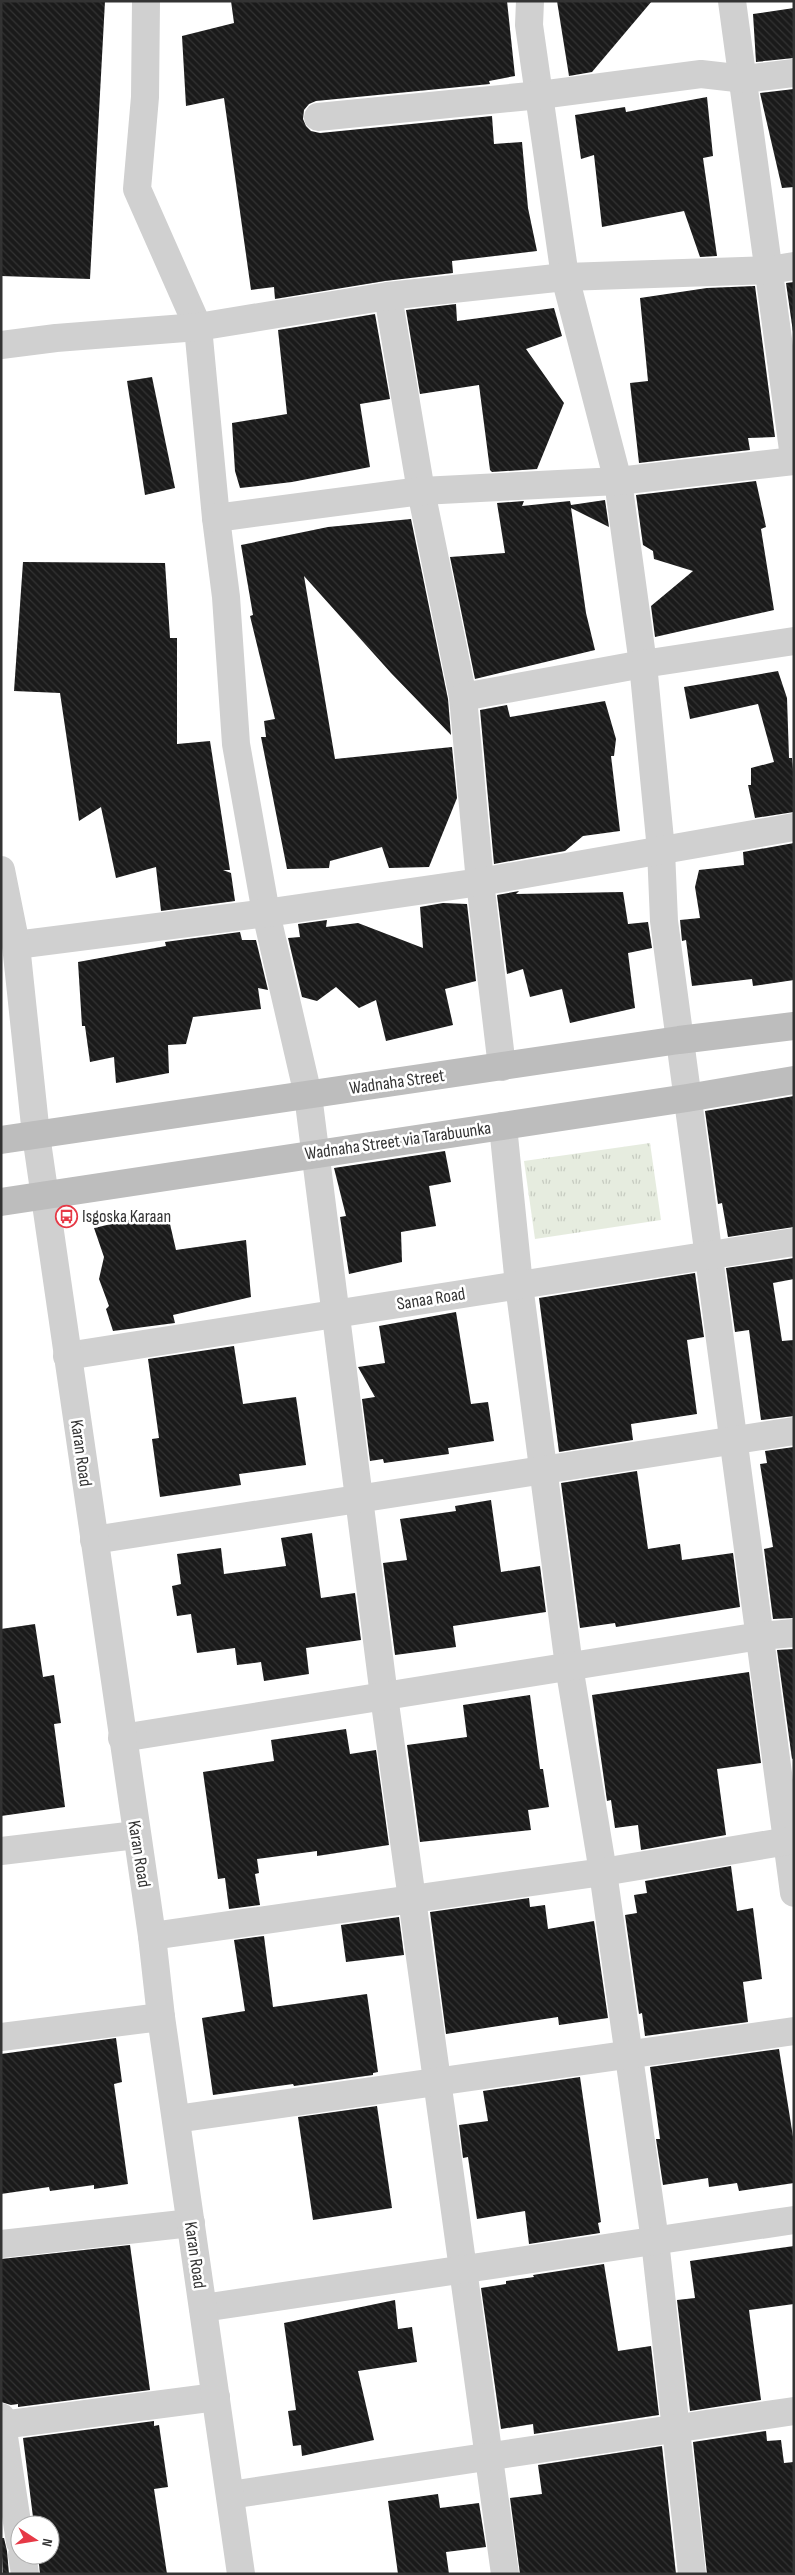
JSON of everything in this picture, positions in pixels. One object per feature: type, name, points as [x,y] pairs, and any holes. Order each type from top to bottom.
[{"type":"main road","name":"Wadnaha Street","points":[[1,1140],[679,1040],[794,1026]]},
{"type":"main road","name":"Wadnaha Street via Tarabuunka","points":[[1,1202],[687,1098],[794,1080]]},
{"type":"street","points":[[146,1],[145,97],[137,189],[198,327],[216,518],[226,596],[236,744],[266,913],[308,1095],[411,1899],[464,2268],[505,2574]]},
{"type":"street","points":[[530,1],[529,25],[565,276],[618,481],[643,664],[661,850],[664,921],[733,1440],[790,1840],[794,1893]]},
{"type":"street","points":[[216,518],[421,492],[618,481],[794,459],[782,268],[745,79],[732,1]]},
{"type":"street","points":[[318,117],[540,95],[701,74],[745,79],[794,73]]},
{"type":"street","points":[[1,345],[56,338],[198,327],[388,296],[565,276],[782,268]]},
{"type":"street","points":[[388,296],[421,492],[463,697],[480,882],[502,1067]]},
{"type":"street","points":[[463,697],[643,664],[794,641]]},
{"type":"street","points":[[16,945],[266,913],[480,882],[794,828]]},
{"type":"street","name":"Karan Road","points":[[1,870],[16,945],[36,1135],[152,1936],[161,2017],[241,2574]]},
{"type":"street","points":[[503,1126],[519,1286],[570,1666],[656,2240],[692,2574]]},
{"type":"street","name":"Sanaa Road","points":[[67,1356],[794,1242]]},
{"type":"street","points":[[94,1540],[794,1431]]},
{"type":"street","points":[[122,1738],[760,1636],[794,1633]]},
{"type":"street","points":[[1,1851],[136,1834]]},
{"type":"street","points":[[152,1936],[602,1872],[790,1840]]},
{"type":"street","points":[[1,2037],[161,2017]]},
{"type":"street","points":[[176,2119],[794,2031]]},
{"type":"street","points":[[203,2308],[794,2220]]},
{"type":"street","points":[[1,2244],[191,2223]]},
{"type":"street","points":[[16,2515],[2,2423],[216,2397]]},
{"type":"street","points":[[230,2495],[794,2411]]},
{"type":"green space","points":[[650,1143],[661,1220],[535,1239],[524,1161]]},
{"type":"building","points":[[1,1],[105,1],[90,279],[1,276]]},
{"type":"building","points":[[231,1],[507,1],[515,76],[489,81],[490,84],[316,101],[309,104],[304,110],[303,119],[311,131],[320,133],[492,116],[494,144],[522,142],[528,208],[537,251],[452,261],[453,273],[385,281],[275,299],[274,287],[251,290],[224,98],[186,106],[182,36],[234,23]]},
{"type":"building","points":[[557,1],[652,1],[592,72],[569,76]]},
{"type":"building","points":[[794,8],[794,58],[756,62],[753,14]]},
{"type":"building","points":[[794,89],[794,187],[782,188],[760,93]]},
{"type":"building","points":[[707,97],[713,156],[703,158],[717,256],[700,257],[684,211],[602,227],[594,155],[581,159],[575,115],[625,107],[626,112]]},
{"type":"building","points":[[794,282],[794,339],[786,283]]},
{"type":"building","points":[[755,286],[775,437],[748,438],[750,450],[639,463],[630,383],[648,381],[640,298],[707,288]]},
{"type":"building","points":[[456,304],[457,321],[554,308],[562,336],[526,349],[564,403],[537,469],[492,472],[490,470],[479,385],[420,394],[406,310]]},
{"type":"building","points":[[375,314],[390,399],[360,404],[370,467],[292,482],[240,488],[235,471],[232,423],[287,414],[278,330]]},
{"type":"building","points":[[152,377],[175,488],[145,495],[127,381]]},
{"type":"building","points":[[756,481],[766,527],[761,529],[774,610],[655,637],[651,606],[693,571],[654,559],[653,551],[643,545],[636,495]]},
{"type":"building","points":[[605,500],[609,527],[571,508],[586,613],[595,650],[475,679],[450,557],[505,553],[497,503],[524,501],[522,506],[570,501],[571,505]]},
{"type":"building","points":[[411,519],[448,699],[451,735],[391,673],[304,576],[335,759],[452,747],[457,798],[429,867],[389,868],[382,847],[330,861],[329,868],[287,869],[261,737],[266,737],[264,721],[275,719],[250,616],[253,615],[241,545],[328,527]]},
{"type":"building","points":[[23,562],[165,563],[170,638],[177,638],[177,744],[210,741],[230,870],[223,870],[231,873],[235,901],[161,911],[156,867],[116,878],[101,807],[79,821],[60,693],[14,691]]},
{"type":"building","points":[[778,671],[787,698],[789,758],[792,758],[794,781],[794,812],[755,818],[748,785],[751,785],[751,768],[774,762],[758,704],[690,719],[684,687]]},
{"type":"building","points":[[605,701],[616,739],[614,756],[611,756],[620,831],[583,836],[565,851],[494,864],[480,710],[507,705],[510,717]]},
{"type":"building","points":[[794,843],[794,980],[753,986],[752,979],[692,986],[686,940],[682,941],[680,920],[700,918],[695,887],[699,870],[744,865],[743,852]]},
{"type":"building","points":[[519,891],[516,894],[623,892],[628,924],[648,922],[652,948],[628,953],[635,1008],[570,1023],[562,989],[530,997],[523,969],[507,974],[497,895]]},
{"type":"building","points":[[443,903],[467,904],[476,981],[445,989],[453,1025],[386,1041],[376,1000],[359,1008],[336,987],[317,1001],[302,997],[288,938],[300,937],[298,924],[327,920],[326,927],[358,923],[423,948],[420,907]]},
{"type":"building","points":[[240,932],[242,940],[256,940],[268,990],[258,988],[261,1009],[193,1017],[186,1044],[168,1045],[169,1073],[116,1083],[114,1057],[90,1062],[85,1026],[82,1026],[78,962],[166,946],[165,942]]},
{"type":"building","points":[[794,1096],[794,1227],[728,1237],[722,1203],[718,1204],[705,1111]]},
{"type":"building","points":[[445,1151],[451,1182],[429,1186],[436,1226],[401,1232],[402,1262],[349,1274],[340,1217],[346,1216],[334,1168]]},
{"type":"building","points":[[167,1211],[176,1250],[246,1240],[251,1297],[173,1315],[175,1323],[113,1331],[106,1309],[109,1306],[99,1279],[104,1257],[94,1228]]},
{"type":"building","points":[[794,1258],[794,1279],[773,1283],[782,1341],[794,1340],[794,1416],[761,1420],[749,1330],[735,1332],[726,1268]]},
{"type":"building","points":[[695,1273],[704,1337],[687,1340],[697,1414],[631,1424],[633,1440],[559,1452],[539,1298]]},
{"type":"building","points":[[456,1312],[471,1404],[488,1402],[494,1441],[448,1448],[449,1454],[384,1463],[383,1459],[370,1461],[362,1399],[375,1397],[358,1367],[385,1363],[379,1326]]},
{"type":"building","points":[[234,1346],[243,1404],[296,1397],[306,1465],[239,1474],[241,1485],[160,1497],[152,1439],[159,1438],[148,1359]]},
{"type":"building","points":[[794,1447],[794,1618],[773,1619],[764,1549],[773,1547],[760,1464],[767,1463],[765,1451]]},
{"type":"building","points":[[637,1471],[648,1549],[680,1544],[682,1560],[733,1553],[740,1607],[616,1627],[615,1623],[580,1628],[561,1483]]},
{"type":"building","points":[[491,1500],[501,1572],[540,1566],[546,1612],[453,1626],[456,1647],[395,1655],[383,1563],[407,1560],[400,1519],[456,1511],[455,1506]]},
{"type":"building","points":[[312,1533],[321,1598],[355,1593],[361,1640],[306,1648],[309,1674],[264,1681],[261,1662],[237,1665],[235,1648],[197,1653],[191,1614],[177,1616],[172,1586],[181,1584],[177,1554],[221,1548],[224,1574],[286,1566],[281,1538]]},
{"type":"building","points":[[35,1624],[43,1677],[54,1675],[61,1723],[54,1724],[65,1807],[1,1816],[1,1629]]},
{"type":"building","points":[[794,1649],[794,1758],[792,1759],[777,1650]]},
{"type":"building","points":[[749,1672],[761,1763],[717,1769],[726,1835],[641,1850],[638,1825],[615,1828],[611,1800],[607,1801],[592,1695]]},
{"type":"building","points":[[530,1695],[540,1769],[543,1769],[549,1807],[528,1810],[531,1830],[420,1842],[407,1745],[467,1737],[463,1705]]},
{"type":"building","points":[[346,1729],[350,1754],[376,1750],[389,1845],[317,1856],[317,1851],[257,1859],[259,1873],[255,1874],[260,1905],[229,1909],[225,1878],[218,1879],[203,1772],[274,1761],[271,1740]]},
{"type":"building","points":[[731,1866],[737,1911],[753,1908],[762,1979],[743,1982],[748,2022],[645,2036],[642,2013],[639,2014],[625,1915],[637,1913],[634,1895],[647,1893],[645,1881]]},
{"type":"building","points":[[529,1898],[530,1907],[545,1905],[548,1929],[594,1921],[608,2018],[559,2025],[558,2017],[446,2034],[430,1912]]},
{"type":"building","points":[[399,1917],[404,1955],[346,1962],[341,1925]]},
{"type":"building","points":[[264,1936],[273,2007],[367,1994],[378,2072],[373,2073],[373,2075],[213,2095],[202,2018],[245,2011],[234,1940]]},
{"type":"building","points":[[116,2038],[122,2082],[114,2084],[128,2184],[94,2189],[94,2185],[50,2191],[49,2187],[1,2194],[1,2054]]},
{"type":"building","points":[[779,2049],[794,2143],[794,2183],[739,2191],[737,2183],[709,2187],[708,2178],[663,2185],[656,2139],[660,2139],[650,2067]]},
{"type":"building","points":[[580,2077],[601,2222],[598,2223],[600,2233],[529,2244],[525,2211],[477,2219],[468,2157],[463,2158],[459,2125],[488,2121],[483,2091]]},
{"type":"building","points":[[377,2106],[392,2208],[313,2220],[298,2117]]},
{"type":"building","points":[[130,2245],[150,2390],[18,2407],[18,2404],[11,2405],[1,2402],[1,2259]]},
{"type":"building","points":[[794,2246],[794,2304],[749,2310],[761,2400],[690,2411],[677,2300],[695,2298],[690,2261]]},
{"type":"building","points":[[604,2264],[618,2351],[651,2346],[659,2415],[534,2434],[533,2424],[501,2429],[481,2288],[506,2284],[506,2281],[534,2277],[533,2275]]},
{"type":"building","points":[[395,2300],[398,2329],[412,2327],[417,2362],[358,2371],[374,2440],[302,2456],[301,2445],[293,2446],[288,2411],[296,2410],[284,2323]]},
{"type":"building","points":[[154,2421],[154,2426],[159,2425],[168,2487],[154,2489],[167,2574],[40,2574],[39,2565],[60,2565],[60,2515],[33,2515],[23,2438]]},
{"type":"building","points":[[766,2431],[767,2441],[781,2440],[784,2463],[794,2462],[794,2574],[707,2574],[693,2442]]},
{"type":"building","points":[[662,2446],[676,2574],[520,2574],[510,2498],[542,2494],[538,2465]]},
{"type":"building","points":[[438,2494],[440,2508],[479,2503],[486,2547],[446,2552],[449,2574],[398,2574],[388,2501]]},
{"type":"building","points":[[1,2538],[4,2538],[7,2551],[9,2574],[3,2574]]},
{"type":"place","name":"Isgoska Karaan","points":[[66,1216]]}]
